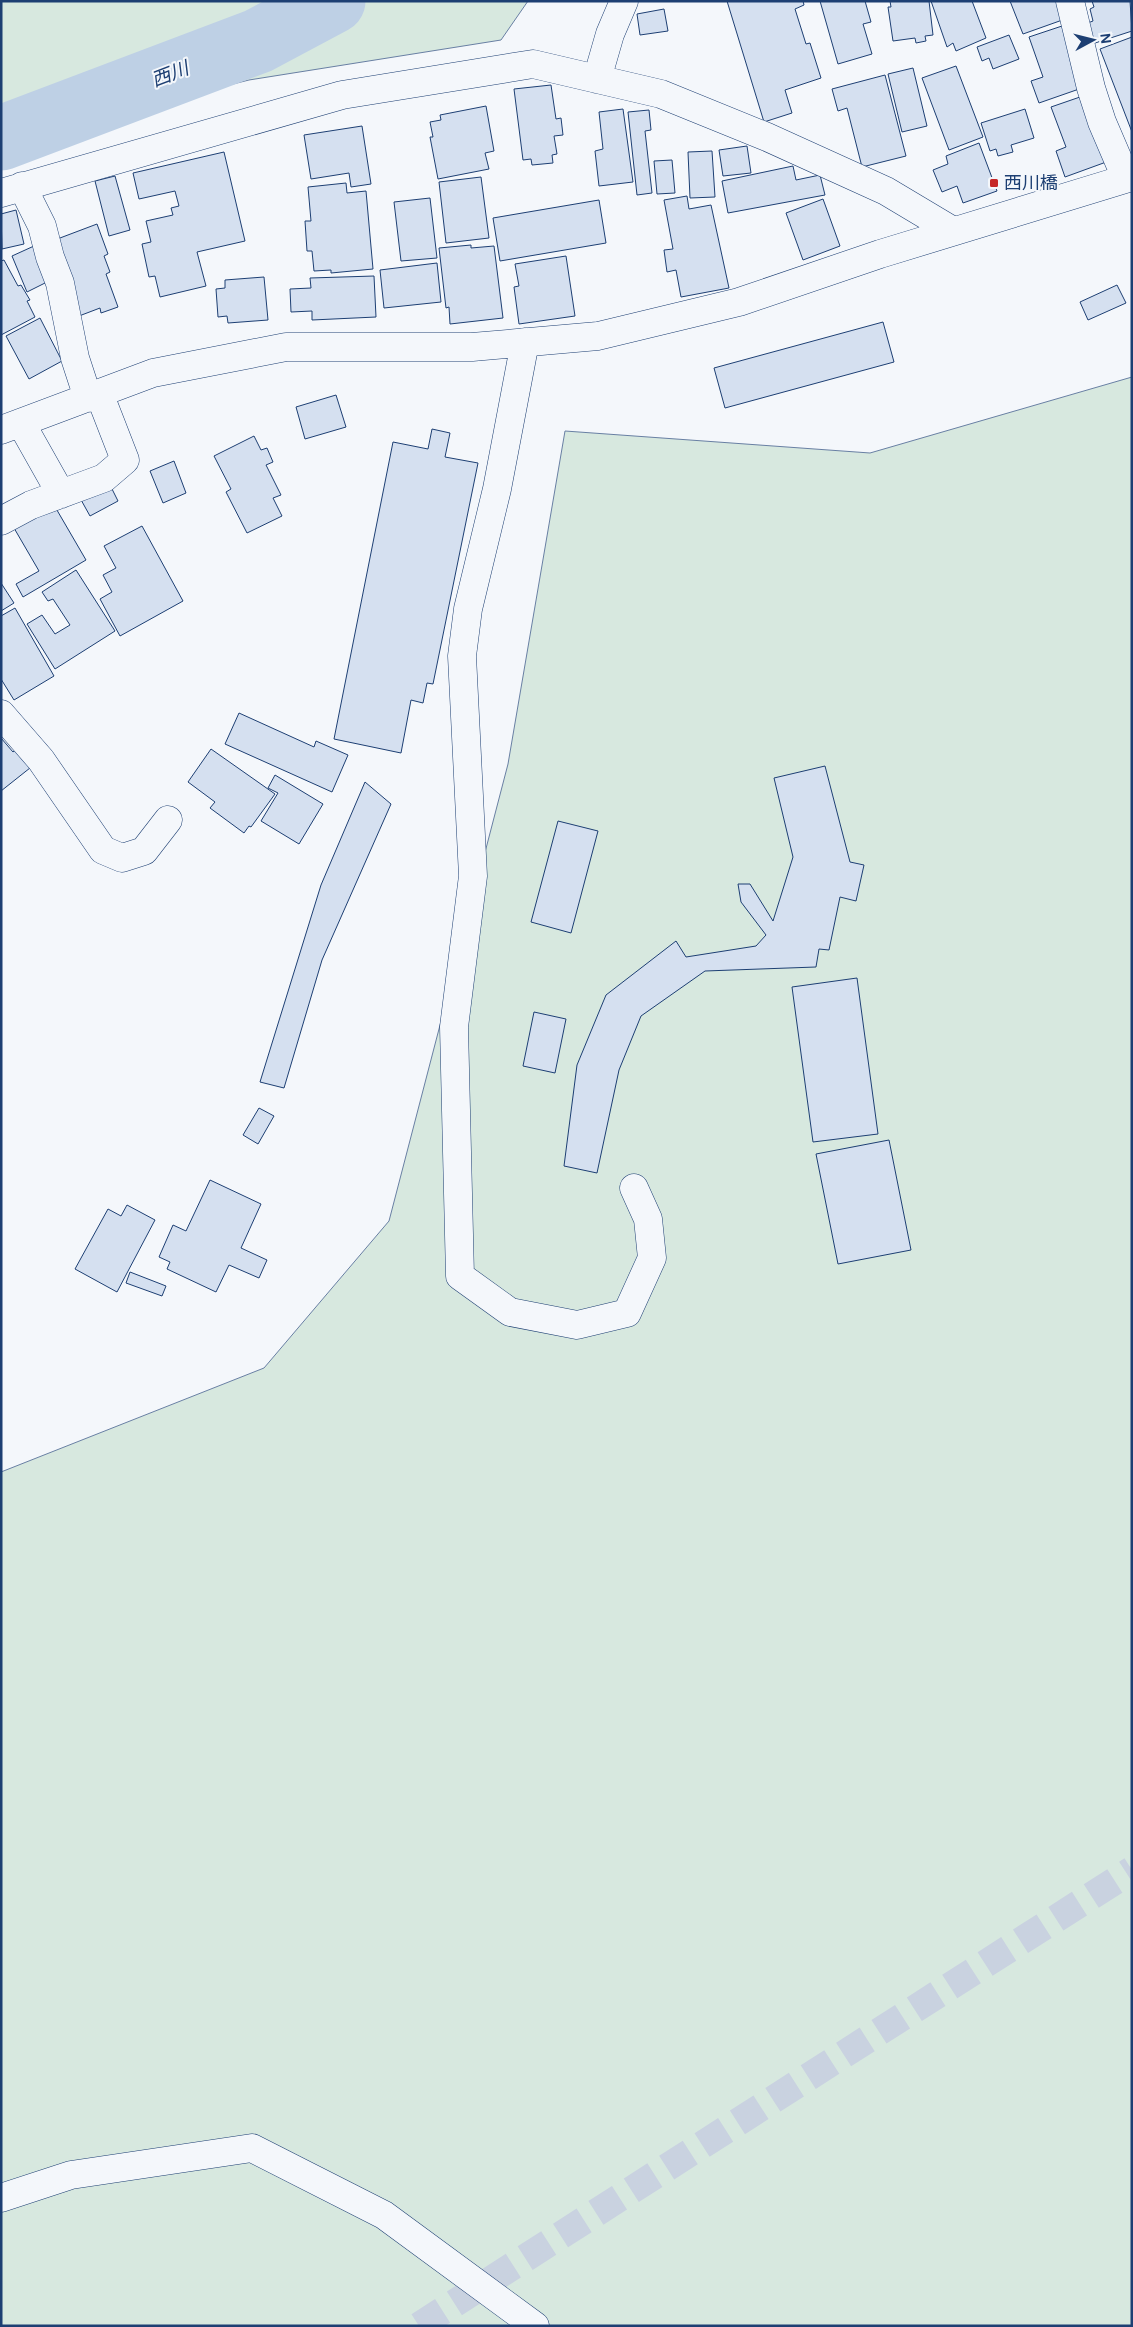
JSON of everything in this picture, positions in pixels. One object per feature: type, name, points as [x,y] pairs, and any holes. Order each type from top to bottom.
[{"type":"street","points":[[596,79],[610,34],[624,1]]},
{"type":"street","points":[[61,494],[11,427],[153,373],[286,347],[472,346],[598,336],[739,302],[880,254],[1129,178],[1102,122],[1091,88],[1070,1]]},
{"type":"street","points":[[1,522],[31,505],[104,478],[125,460],[77,365],[60,282],[50,257],[42,226],[12,189],[342,95],[533,64],[661,94],[768,137],[886,191],[953,231]]},
{"type":"street","points":[[526,342],[497,489],[468,609],[462,656],[473,876],[454,1026],[460,1276],[510,1312],[577,1325],[627,1313],[652,1258],[648,1218],[634,1188]]},
{"type":"street","points":[[1,714],[41,760],[103,850],[122,858],[144,851],[168,820]]},
{"type":"street","points":[[1,2198],[71,2175],[252,2148],[384,2215],[535,2326]]},
{"type":"shaded area","points":[[1,1],[528,1],[501,40],[249,80],[1,142]]},
{"type":"shaded area","points":[[1132,377],[1132,2326],[1,2326],[1,1472],[264,1368],[389,1221],[508,764],[565,431],[870,453]]},
{"type":"building","points":[[727,1],[803,1],[804,5],[795,9],[806,44],[810,43],[821,78],[785,90],[792,113],[764,122]]},
{"type":"building","points":[[820,1],[865,1],[871,22],[863,24],[872,54],[838,64]]},
{"type":"building","points":[[890,1],[929,1],[933,35],[925,36],[926,41],[916,43],[915,38],[893,41],[888,7],[891,7]]},
{"type":"building","points":[[931,1],[972,1],[986,38],[956,51],[953,43],[947,47]]},
{"type":"building","points":[[1010,1],[1061,1],[1068,18],[1023,34]]},
{"type":"building","points":[[1092,1],[1130,1],[1132,31],[1092,44],[1085,24],[1093,21],[1090,9],[1094,7]]},
{"type":"building","points":[[664,9],[668,31],[640,35],[637,14]]},
{"type":"building","points":[[1062,26],[1082,88],[1039,103],[1031,81],[1043,77],[1029,37]]},
{"type":"building","points":[[1009,35],[1019,59],[993,69],[989,58],[982,61],[977,47]]},
{"type":"building","points":[[1132,37],[1132,132],[1100,49]]},
{"type":"building","points":[[956,66],[983,137],[949,150],[922,78]]},
{"type":"building","points":[[913,68],[927,126],[902,132],[888,74]]},
{"type":"building","points":[[885,75],[906,156],[862,167],[847,108],[838,111],[832,89]]},
{"type":"building","points":[[551,85],[556,119],[561,118],[563,135],[554,136],[557,154],[552,155],[553,163],[532,165],[531,159],[523,160],[514,89]]},
{"type":"building","points":[[1080,97],[1109,161],[1065,177],[1056,151],[1066,147],[1051,107]]},
{"type":"building","points":[[486,106],[494,151],[485,153],[489,169],[438,179],[430,137],[433,137],[430,122],[441,120],[440,115]]},
{"type":"building","points":[[623,109],[633,182],[599,186],[595,151],[603,149],[599,112]]},
{"type":"building","points":[[1025,109],[1034,138],[1011,145],[1013,152],[998,156],[996,149],[990,151],[981,123]]},
{"type":"building","points":[[649,110],[651,130],[645,131],[652,193],[637,195],[628,112]]},
{"type":"building","points":[[362,126],[371,184],[351,187],[349,173],[311,179],[304,135]]},
{"type":"building","points":[[979,143],[997,191],[963,203],[957,186],[942,192],[933,170],[948,164],[946,156]]},
{"type":"building","points":[[747,146],[751,173],[723,176],[719,150]]},
{"type":"building","points":[[712,151],[715,197],[690,198],[688,152]]},
{"type":"building","points":[[224,152],[245,241],[197,252],[206,286],[160,297],[155,276],[149,277],[142,244],[151,242],[146,221],[173,215],[171,208],[179,206],[175,191],[139,199],[133,173]]},
{"type":"building","points":[[672,160],[675,193],[657,194],[654,161]]},
{"type":"building","points":[[793,166],[796,180],[820,175],[825,195],[728,213],[722,181]]},
{"type":"building","points":[[115,176],[130,230],[109,236],[95,181]]},
{"type":"building","points":[[481,177],[489,238],[446,243],[439,182]]},
{"type":"building","points":[[346,183],[347,193],[366,191],[373,269],[331,273],[331,270],[314,271],[312,251],[307,251],[305,221],[311,221],[308,187]]},
{"type":"building","points":[[687,196],[689,209],[711,205],[729,288],[681,297],[676,270],[667,272],[664,250],[673,249],[664,200]]},
{"type":"building","points":[[430,198],[437,258],[401,261],[394,202]]},
{"type":"building","points":[[823,199],[840,246],[803,260],[786,213]]},
{"type":"building","points":[[599,200],[606,243],[500,261],[493,218]]},
{"type":"building","points":[[16,210],[24,244],[2,249],[1,214]]},
{"type":"building","points":[[97,224],[108,254],[104,256],[110,272],[106,274],[118,307],[101,313],[100,308],[79,316],[52,241]]},
{"type":"building","points":[[471,245],[471,248],[494,246],[503,318],[450,324],[449,307],[446,308],[439,248]]},
{"type":"building","points":[[34,246],[49,281],[27,292],[12,256]]},
{"type":"building","points":[[566,256],[575,316],[519,324],[514,287],[519,286],[515,264]]},
{"type":"building","points":[[4,260],[18,286],[21,285],[30,300],[27,301],[35,317],[1,335],[1,261]]},
{"type":"building","points":[[437,263],[441,302],[384,308],[380,270]]},
{"type":"building","points":[[374,276],[376,317],[312,320],[312,311],[291,312],[290,289],[311,288],[310,278]]},
{"type":"building","points":[[264,277],[268,320],[228,323],[227,316],[218,317],[216,289],[225,288],[225,280]]},
{"type":"building","points":[[1117,285],[1126,303],[1088,320],[1080,302]]},
{"type":"building","points":[[40,318],[62,361],[29,379],[6,336]]},
{"type":"building","points":[[883,322],[894,362],[725,408],[714,368]]},
{"type":"building","points":[[336,395],[346,427],[305,439],[296,407]]},
{"type":"building","points":[[432,429],[450,433],[445,457],[478,463],[433,684],[427,683],[423,703],[411,700],[401,753],[334,739],[393,442],[428,449]]},
{"type":"building","points":[[254,436],[261,450],[267,448],[273,462],[266,465],[281,495],[273,498],[282,516],[247,533],[226,492],[231,489],[214,456]]},
{"type":"building","points":[[174,461],[186,493],[163,503],[150,471]]},
{"type":"building","points":[[109,483],[118,501],[90,516],[80,498]]},
{"type":"building","points":[[54,505],[86,560],[23,597],[16,584],[39,571],[14,528]]},
{"type":"building","points":[[142,526],[183,601],[120,636],[100,599],[112,592],[103,575],[116,568],[104,546]]},
{"type":"building","points":[[76,570],[115,631],[55,669],[27,624],[42,615],[55,634],[70,625],[53,599],[48,601],[42,592]]},
{"type":"building","points":[[1,583],[14,603],[1,611]]},
{"type":"building","points":[[15,608],[54,676],[14,700],[1,679],[1,616]]},
{"type":"building","points":[[239,713],[314,747],[316,741],[348,755],[332,792],[225,744]]},
{"type":"building","points":[[1,738],[13,752],[20,746],[35,764],[1,791]]},
{"type":"building","points":[[211,749],[275,794],[251,827],[249,826],[244,833],[210,808],[215,802],[188,782]]},
{"type":"building","points":[[825,766],[850,862],[864,865],[856,901],[840,897],[829,950],[819,949],[816,967],[705,971],[641,1016],[619,1070],[597,1173],[564,1166],[577,1065],[606,995],[676,941],[686,957],[756,946],[766,935],[741,902],[738,884],[750,884],[773,921],[793,857],[774,778]]},
{"type":"building","points":[[275,775],[323,804],[299,844],[261,821],[278,793],[268,788]]},
{"type":"building","points":[[365,782],[391,804],[322,960],[284,1088],[260,1082],[321,885]]},
{"type":"building","points":[[558,821],[598,831],[571,933],[531,922]]},
{"type":"building","points":[[857,978],[878,1134],[813,1142],[792,987]]},
{"type":"building","points":[[534,1012],[566,1019],[555,1073],[523,1066]]},
{"type":"building","points":[[259,1108],[274,1116],[258,1144],[243,1135]]},
{"type":"building","points":[[889,1140],[911,1250],[838,1264],[816,1154]]},
{"type":"building","points":[[210,1180],[261,1204],[241,1248],[267,1260],[259,1278],[229,1265],[216,1292],[167,1269],[170,1262],[159,1257],[173,1225],[186,1231]]},
{"type":"building","points":[[127,1205],[155,1220],[117,1292],[75,1269],[108,1209],[121,1216]]},
{"type":"building","points":[[130,1272],[166,1286],[162,1296],[126,1283]]},
{"type":"waterway","name":"西川","points":[[1,138],[258,41],[333,1]]},
{"type":"tunnel","points":[[419,2326],[1132,1870]]},
{"type":"place","name":"西川橋","points":[[994,183]]}]
